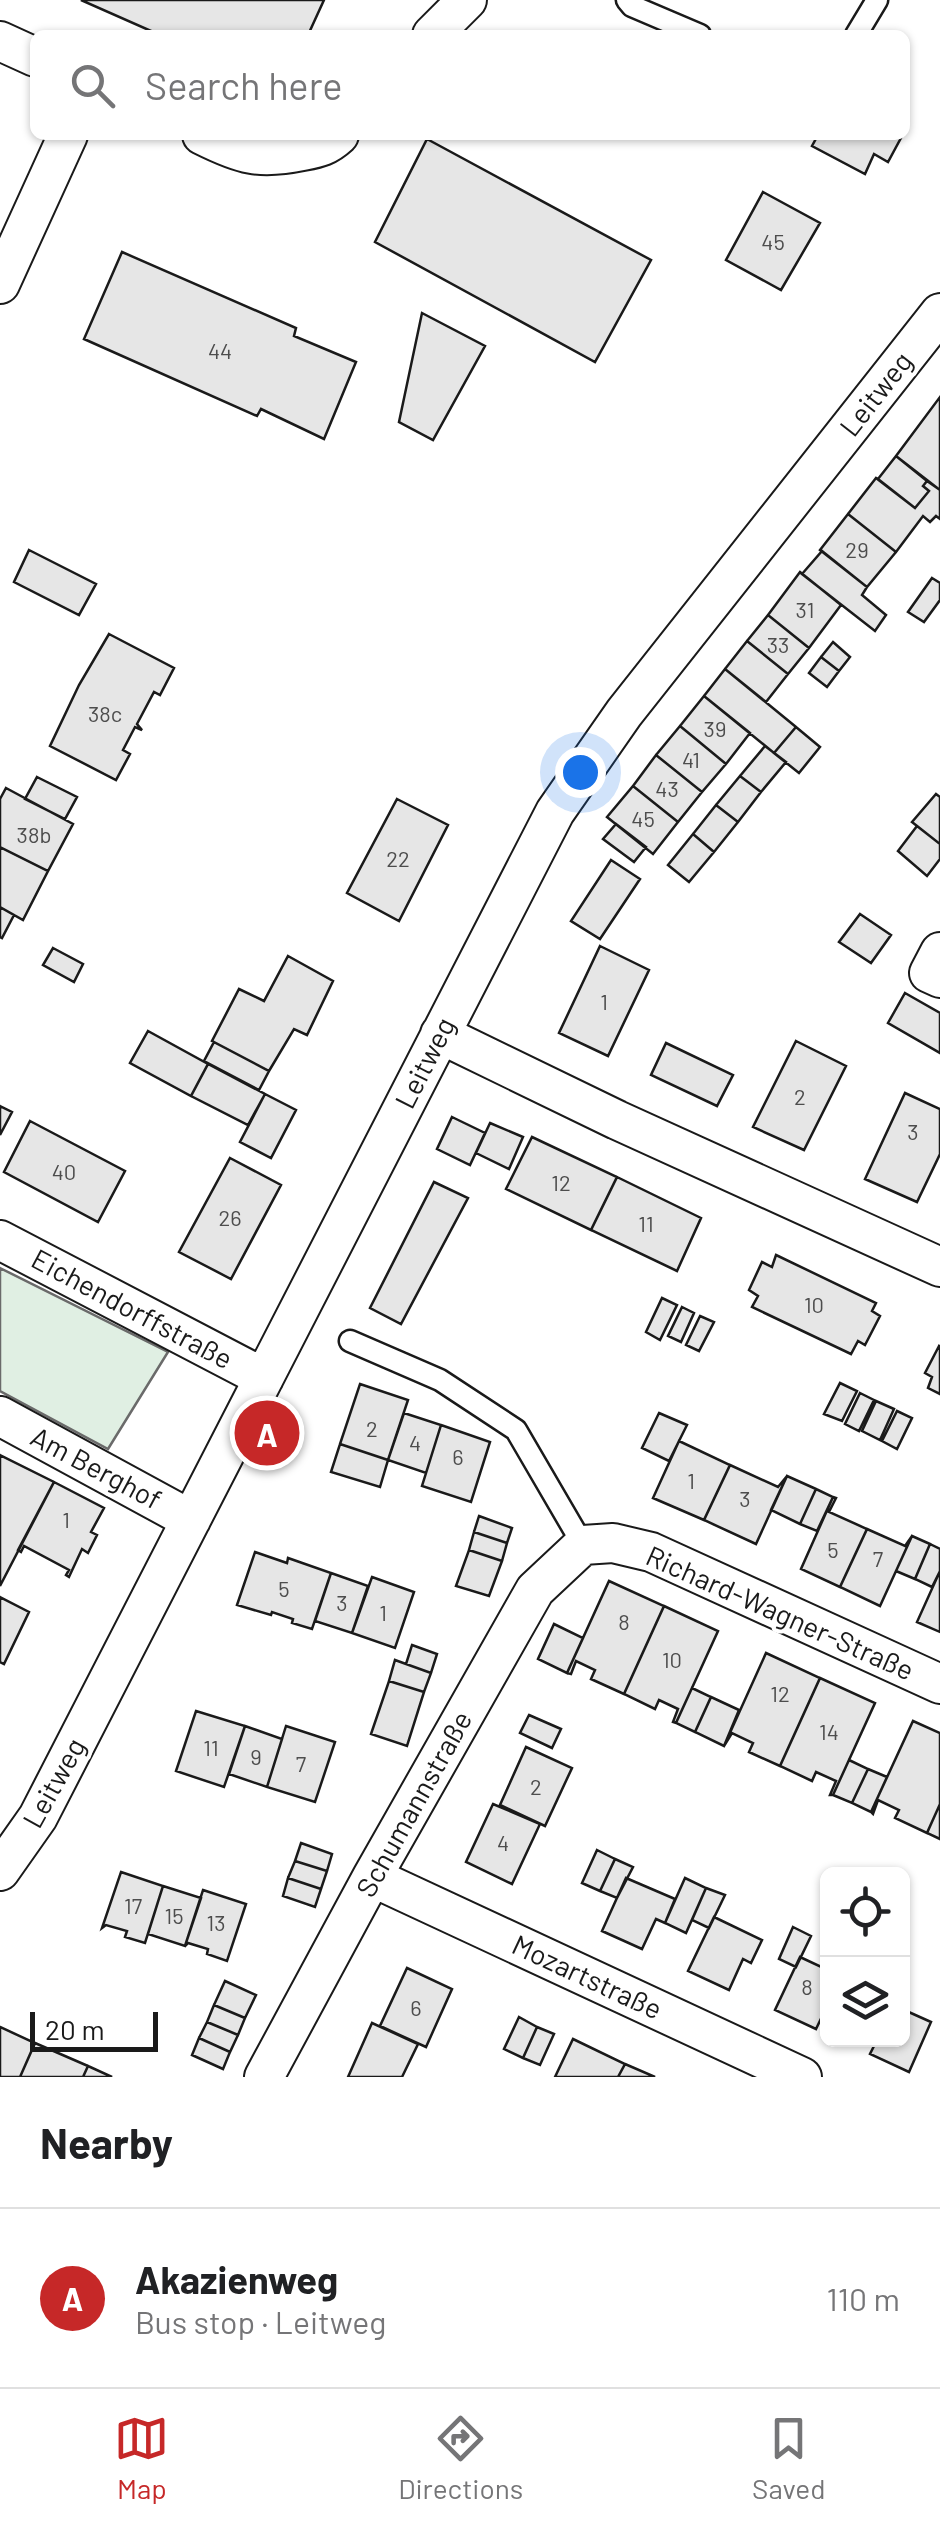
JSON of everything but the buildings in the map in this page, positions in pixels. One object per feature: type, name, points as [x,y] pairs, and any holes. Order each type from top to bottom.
[{"type":"street","points":[[437,30],[467,0]]},
{"type":"street","points":[[0,41],[30,55]]},
{"type":"street","points":[[0,284],[66,140]]},
{"type":"street","points":[[212,140],[237,152],[267,158],[327,146],[334,140]]},
{"type":"street","name":"Leitweg","points":[[0,1871],[38,1818],[555,812],[604,741],[940,312]]},
{"type":"street","points":[[940,952],[929,972],[940,978]]},
{"type":"street","points":[[440,1034],[617,1120],[940,1267]]},
{"type":"street","name":"Eichendorffstraße","points":[[0,1240],[264,1378]]},
{"type":"street","name":"Am Berghof","points":[[0,1416],[191,1520]]},
{"type":"street","name":"Richard-Wagner-Straße","points":[[582,1545],[613,1542],[651,1552],[940,1684]]},
{"type":"street","name":"Schumannstraße","points":[[264,2077],[372,1876],[535,1590],[582,1545]]},
{"type":"street","name":"Mozartstraße","points":[[372,1876],[802,2077]]},
{"type":"lane","points":[[627,0],[632,6],[688,30]]},
{"type":"lane","points":[[859,30],[878,0]]},
{"type":"lane","points":[[350,1341],[440,1380],[516,1430],[582,1545]]},
{"type":"green space","points":[[0,1268],[168,1352],[108,1449],[0,1391]]},
{"type":"place","name":"Akazienweg","points":[[267,1433]]}]
